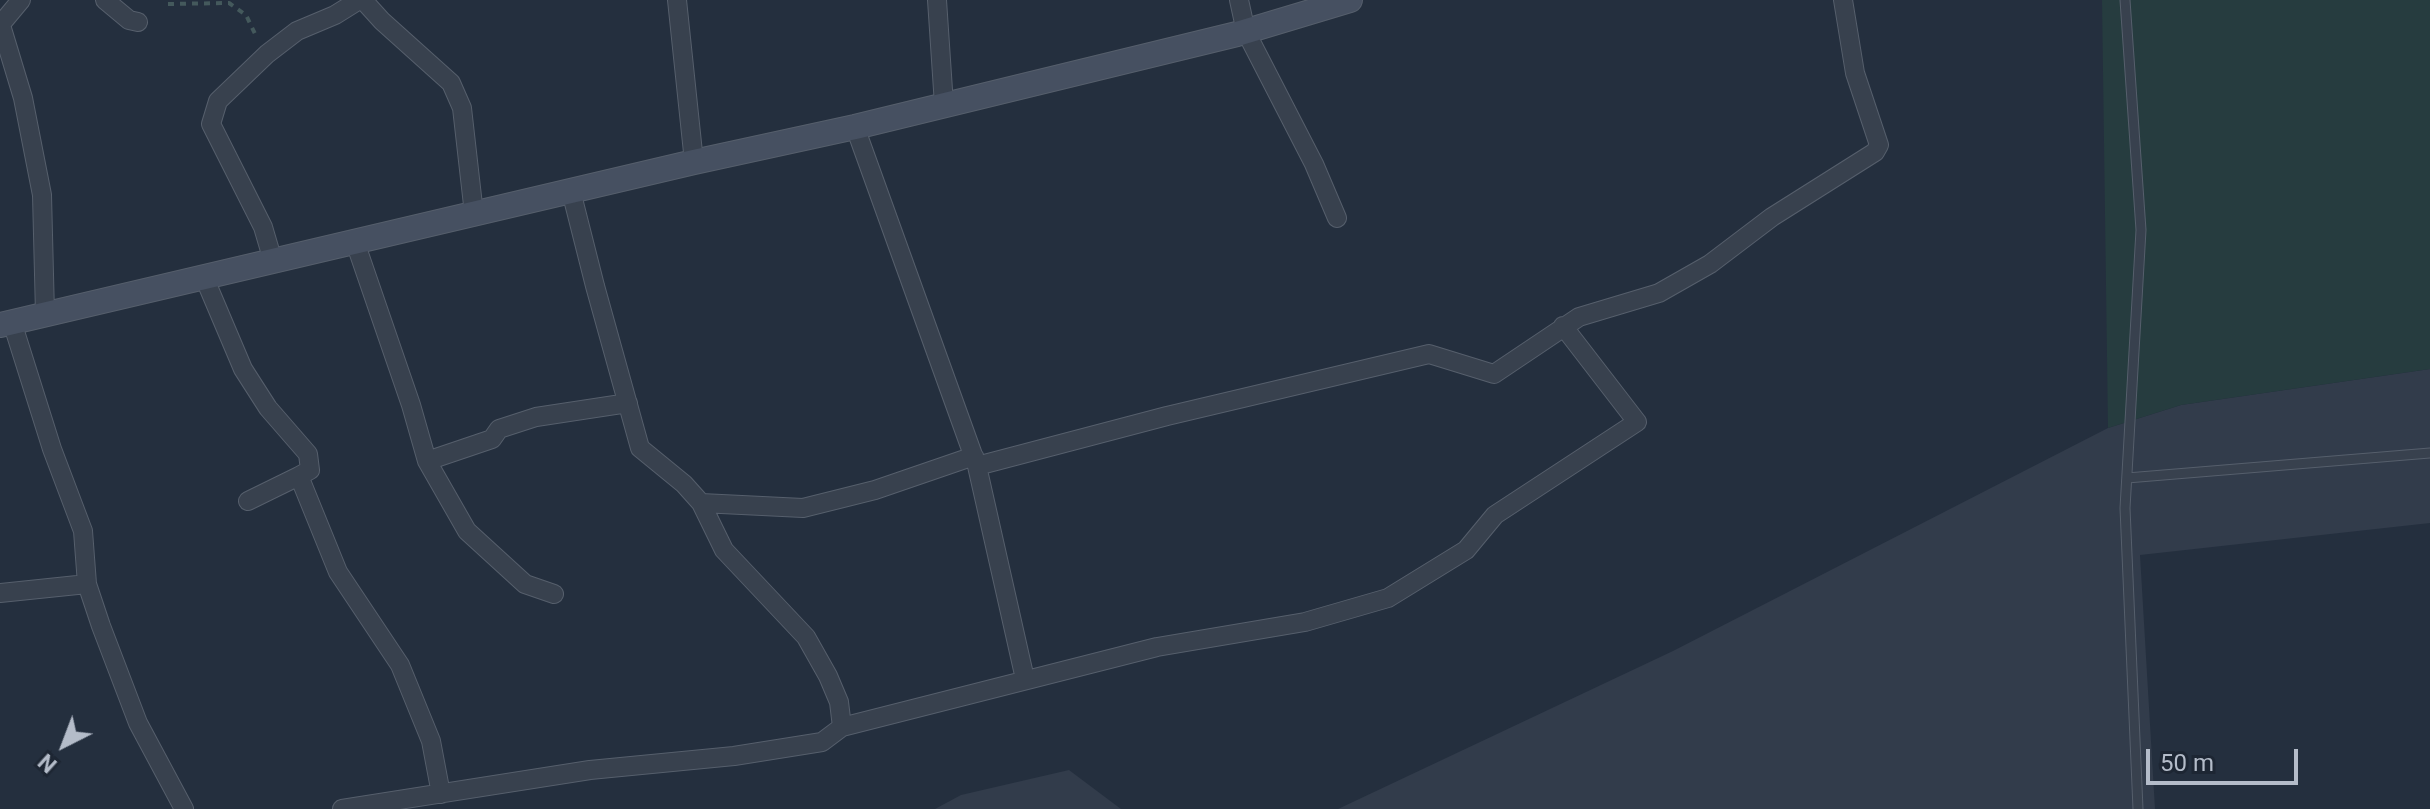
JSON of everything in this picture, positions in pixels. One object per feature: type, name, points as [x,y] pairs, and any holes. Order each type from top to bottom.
[{"type":"main road","points":[[6,324],[855,127],[1246,32],[1350,0]]},
{"type":"street","points":[[21,0],[0,23],[23,98],[42,195],[45,314]]},
{"type":"street","points":[[105,0],[129,20],[138,22]]},
{"type":"street","points":[[273,261],[263,227],[211,124],[218,101],[267,54],[297,31],[361,0],[451,83],[462,108],[474,214]]},
{"type":"street","points":[[677,0],[694,162]]},
{"type":"street","points":[[937,0],[944,105]]},
{"type":"street","points":[[1239,0],[1246,32],[1314,164],[1337,218]]},
{"type":"street","points":[[701,503],[803,508],[976,461],[1429,354],[1494,374],[1579,317],[1659,293],[1710,264],[1772,217],[1875,152],[1879,145],[1855,73],[1843,0]]},
{"type":"street","points":[[855,127],[976,461],[1025,679]]},
{"type":"street","points":[[571,191],[640,448],[684,484],[701,503],[724,550],[806,637],[839,702],[842,727]]},
{"type":"street","points":[[355,242],[427,461],[467,531],[525,584],[554,594]]},
{"type":"street","points":[[204,277],[243,369],[268,408],[308,454],[310,470],[248,501]]},
{"type":"street","points":[[6,324],[83,531],[87,584],[138,723],[179,808]]},
{"type":"street","points":[[342,809],[590,770],[734,756],[822,742],[842,727],[1025,679],[1157,647],[1305,622],[1388,598],[1466,550],[1495,515],[1637,422],[1563,326]]},
{"type":"street","points":[[427,461],[492,439],[499,429],[536,417],[628,403]]},
{"type":"street","points":[[299,476],[338,572],[400,665],[431,741],[441,794]]},
{"type":"street","points":[[0,593],[87,584]]},
{"type":"lane","points":[[2125,0],[2141,230],[2125,508],[2138,809]]},
{"type":"lane","points":[[2127,478],[2430,453]]},
{"type":"path","points":[[168,4],[229,3],[246,15],[267,54]]},
{"type":"shaded area","points":[[2430,369],[2430,523],[2140,555],[2155,809],[1338,809],[1673,651],[2108,428],[2181,405]]},
{"type":"shaded area","points":[[1069,770],[1121,809],[935,809],[961,795]]},
{"type":"green space","points":[[2102,0],[2430,0],[2430,369],[2181,405],[2108,428]]}]
